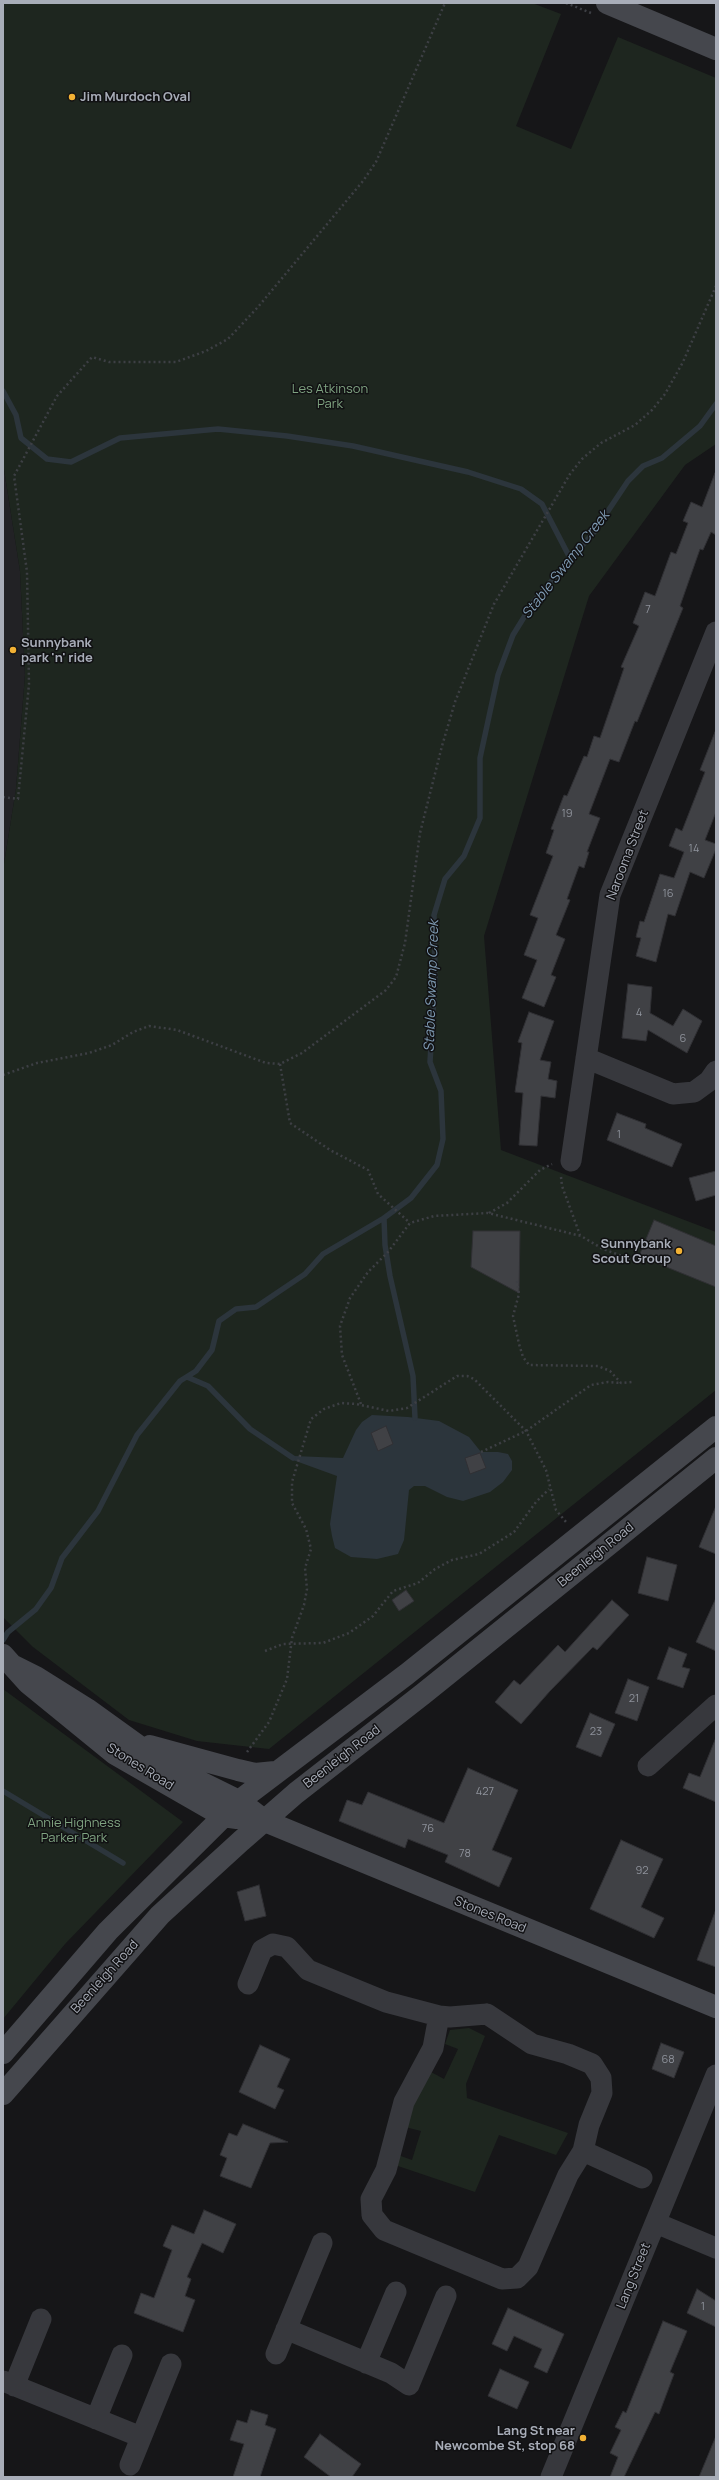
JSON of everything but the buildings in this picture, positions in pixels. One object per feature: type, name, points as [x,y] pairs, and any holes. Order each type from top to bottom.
[{"type":"main road","points":[[607,3],[716,49]]},
{"type":"main road","name":"Beenleigh Road","points":[[3,2053],[108,1932],[204,1838],[223,1816],[239,1801],[275,1772],[407,1674],[716,1427]]},
{"type":"main road","name":"Beenleigh Road","points":[[3,2094],[160,1915],[264,1820],[716,1458]]},
{"type":"main road","name":"Stones Road","points":[[9,1661],[28,1683],[115,1754],[223,1816],[264,1820]]},
{"type":"main road","name":"Stones Road","points":[[9,1661],[130,1739],[162,1763],[239,1801],[264,1820],[716,2007]]},
{"type":"main road","name":"Stones Road","points":[[130,1739],[255,1774],[275,1772]]},
{"type":"street","name":"Narooma Street","points":[[566,1161],[586,1058],[610,895],[716,632]]},
{"type":"street","points":[[586,1058],[673,1094],[694,1092],[709,1082],[716,1071]]},
{"type":"street","points":[[648,1766],[716,1705]]},
{"type":"street","points":[[248,1984],[262,1950],[273,1944],[287,1948],[308,1970],[386,2002],[440,2016],[450,2017],[488,2014],[532,2044],[568,2054],[592,2064],[601,2078],[602,2093],[589,2125],[583,2152],[568,2175],[528,2267],[517,2278],[502,2278],[384,2230],[372,2214],[371,2199],[386,2170],[404,2102],[432,2048],[440,2016]]},
{"type":"street","name":"Lang Street","points":[[551,2477],[716,2076]]},
{"type":"street","points":[[583,2152],[642,2178]]},
{"type":"street","points":[[656,2223],[716,2248]]},
{"type":"street","points":[[276,2354],[322,2243]]},
{"type":"street","points":[[366,2363],[396,2292]]},
{"type":"street","points":[[286,2329],[391,2373],[409,2385],[446,2296]]},
{"type":"street","points":[[41,2319],[8,2384],[141,2437]]},
{"type":"street","points":[[96,2419],[122,2356]]},
{"type":"street","points":[[130,2465],[171,2364]]},
{"type":"path","points":[[3,797],[18,799],[29,684],[27,572],[14,476],[57,396],[92,357],[109,362],[176,362],[206,351],[228,339],[258,307],[363,181],[376,162],[445,3]]},
{"type":"path","points":[[3,1075],[37,1062],[89,1053],[112,1045],[132,1032],[149,1026],[177,1030],[266,1063],[280,1064],[302,1053],[386,990],[396,977],[405,943],[420,833],[442,746],[455,702],[494,604],[570,474],[582,459],[601,443],[635,425],[652,410],[665,394],[698,329],[716,286]]},
{"type":"path","points":[[280,1064],[290,1123],[330,1150],[368,1170],[378,1194],[410,1223]]},
{"type":"path","points":[[488,1213],[507,1203],[540,1170],[566,1161],[562,1186],[581,1236]]},
{"type":"path","points":[[361,1405],[342,1354],[340,1326],[350,1298],[368,1272],[388,1252],[410,1223],[434,1216],[488,1213],[581,1236],[603,1249],[633,1260]]},
{"type":"path","points":[[517,1281],[519,1294],[513,1316],[523,1357],[530,1365],[598,1366],[610,1371],[621,1383]]},
{"type":"path","points":[[243,1758],[250,1746],[269,1722],[287,1679],[292,1643],[303,1610],[307,1589],[305,1568],[310,1549],[306,1529],[292,1503],[292,1482],[311,1419],[324,1409],[340,1403],[361,1405],[389,1411],[407,1408],[457,1376],[467,1376],[474,1379],[526,1431],[538,1450],[546,1470],[549,1489],[556,1510],[577,1537]]},
{"type":"path","points":[[480,1452],[526,1431],[591,1385],[608,1382],[632,1382]]},
{"type":"path","points":[[265,1651],[283,1644],[323,1643],[350,1633],[373,1616],[393,1591],[418,1584],[435,1569],[446,1563],[479,1554],[514,1532],[536,1502],[549,1489]]},
{"type":"shaded area","name":"Sunnybank park 'n' ride","points":[[3,463],[20,571],[25,675],[16,789],[3,870]]},
{"type":"shaded area","points":[[372,1415],[408,1417],[439,1421],[469,1437],[481,1452],[498,1452],[508,1454],[512,1461],[512,1470],[503,1482],[490,1492],[463,1501],[447,1497],[425,1486],[414,1486],[409,1490],[404,1540],[398,1554],[377,1559],[351,1557],[335,1548],[332,1536],[330,1524],[337,1476],[293,1460],[294,1456],[343,1458],[356,1430],[362,1422]]},
{"type":"green space","name":"Les Atkinson Park","points":[[3,3],[532,3],[561,14],[516,126],[571,149],[618,37],[716,78],[716,444],[685,465],[589,596],[484,936],[501,1150],[716,1232],[716,1390],[269,1749],[197,1741],[129,1720],[33,1647],[3,1617],[3,870],[16,789],[25,675],[20,571],[3,463]]},
{"type":"green space","name":"Annie Highness Parker Park","points":[[3,1689],[183,1822],[65,1944],[3,2019]]},
{"type":"green space","points":[[469,2028],[485,2036],[466,2084],[467,2098],[568,2133],[556,2155],[499,2135],[475,2192],[395,2165],[398,2155],[412,2160],[421,2131],[405,2127],[411,2105],[431,2072],[444,2079],[458,2049],[445,2044],[450,2030]]},
{"type":"waterway","points":[[3,391],[16,415],[21,438],[47,459],[71,462],[120,438],[218,429],[287,436],[353,446],[468,472],[521,489],[542,504],[570,558]]},
{"type":"waterway","name":"Stable Swamp Creek","points":[[3,1640],[8,1632],[36,1609],[51,1588],[62,1558],[98,1511],[137,1435],[180,1381],[196,1371],[212,1350],[219,1321],[236,1309],[256,1307],[305,1274],[323,1254],[384,1218],[411,1198],[437,1165],[443,1139],[441,1091],[430,1062],[435,979],[434,915],[445,879],[464,856],[480,818],[480,758],[498,675],[513,635],[534,601],[594,532],[628,481],[643,466],[662,458],[700,426],[716,404]]},
{"type":"waterway","points":[[384,1218],[385,1245],[390,1276],[413,1376],[415,1418]]},
{"type":"waterway","points":[[187,1377],[208,1386],[250,1429],[293,1458]]},
{"type":"waterway","points":[[3,1791],[123,1863]]},
{"type":"place","name":"Jim Murdoch Oval","points":[[72,97]]},
{"type":"place","name":"Sunnybank park 'n' ride","points":[[13,650]]},
{"type":"place","name":"Sunnybank Scout Group","points":[[679,1251]]},
{"type":"place","name":"Lang St near Newcombe St, stop 68","points":[[583,2438]]}]
